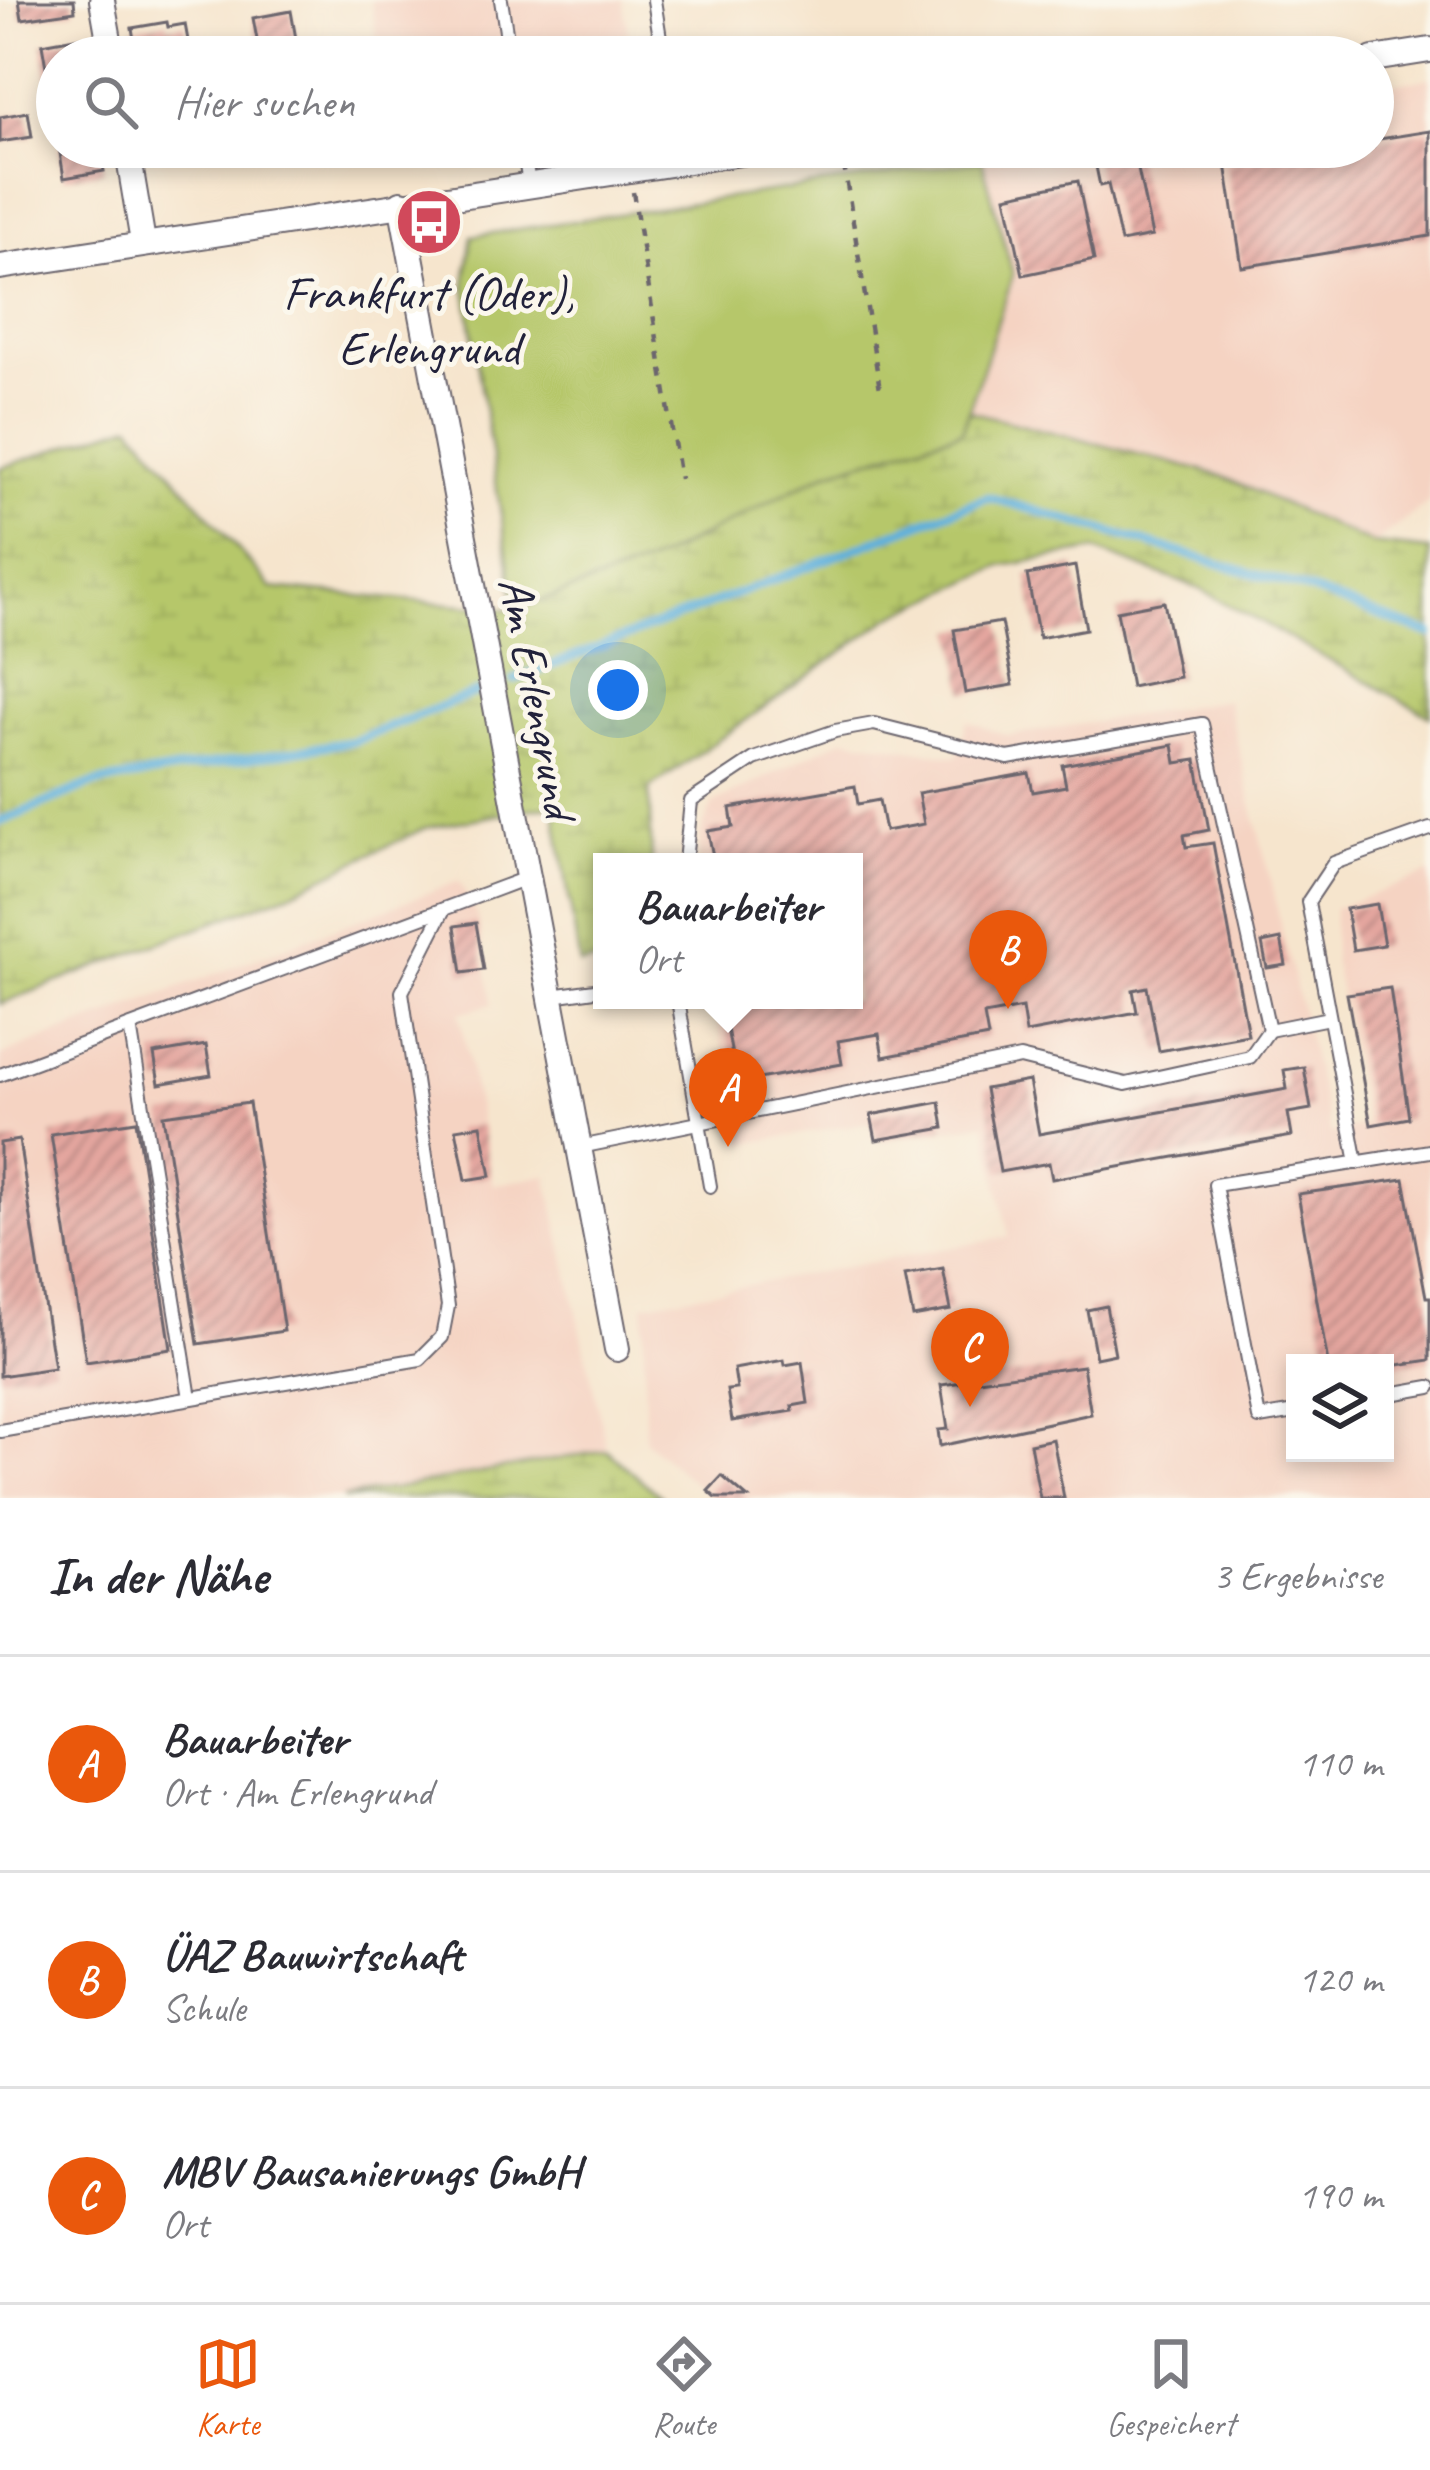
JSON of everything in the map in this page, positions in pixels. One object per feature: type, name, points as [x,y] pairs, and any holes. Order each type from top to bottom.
[{"type":"street","points":[[102,0],[108,36]]},
{"type":"street","points":[[1394,56],[1430,50]]},
{"type":"street","points":[[131,168],[143,242]]},
{"type":"street","points":[[0,267],[632,168]]},
{"type":"street","name":"Am Erlengrund","points":[[401,203],[617,1349]]},
{"type":"lane","points":[[501,0],[507,36]]},
{"type":"lane","points":[[654,0],[660,36]]},
{"type":"lane","points":[[526,168],[529,184]]},
{"type":"lane","points":[[686,853],[691,801],[754,759],[835,730],[874,724],[1008,758],[1202,724],[1269,1030]]},
{"type":"lane","points":[[1357,1163],[1308,902],[1334,863],[1430,829]]},
{"type":"lane","points":[[0,1075],[530,876]]},
{"type":"lane","points":[[0,1431],[420,1359],[442,1337],[448,1306],[402,992],[444,909]]},
{"type":"lane","points":[[552,996],[593,990]]},
{"type":"lane","points":[[679,1009],[710,1186]]},
{"type":"lane","points":[[580,1147],[1020,1058],[1126,1084],[1250,1057],[1269,1030],[1329,1018]]},
{"type":"lane","points":[[130,1026],[190,1399]]},
{"type":"lane","points":[[1286,1413],[1258,1418],[1215,1185],[1430,1151]]},
{"type":"lane","points":[[1394,1393],[1430,1387]]},
{"type":"path","points":[[844,168],[880,389]]},
{"type":"path","points":[[629,169],[680,479]]},
{"type":"shaded area","points":[[371,0],[623,0],[629,36],[377,36]]},
{"type":"shaded area","points":[[1430,78],[1430,501],[1373,544],[1219,475],[969,411],[1013,275],[986,168],[1394,168],[1394,84]]},
{"type":"shaded area","points":[[1227,700],[1331,1134],[1366,1125],[1333,957],[1334,909],[1430,873],[1430,1498],[712,1498],[645,1441],[644,1304],[1009,1237],[985,1123],[874,1142],[870,1122],[742,1144],[716,1009],[863,1009],[863,853],[699,853],[701,832],[713,804],[844,738],[957,757],[967,721],[1008,736]]},
{"type":"shaded area","points":[[459,881],[478,918],[492,1004],[459,1013],[493,1185],[547,1175],[607,1450],[342,1498],[0,1498],[0,1056]]},
{"type":"green space","points":[[928,168],[984,168],[1013,275],[962,431],[827,472],[651,562],[516,610],[465,284],[472,236]]},
{"type":"green space","points":[[969,411],[1219,475],[1373,544],[1430,550],[1430,716],[1200,589],[1096,550],[1002,566],[891,617],[649,789],[652,853],[593,853],[593,963],[580,965],[554,805],[425,828],[289,893],[0,1004],[0,468],[131,424],[271,588],[516,610],[651,562],[827,472],[962,431]]},
{"type":"green space","points":[[607,1450],[662,1498],[342,1498]]},
{"type":"building","points":[[19,0],[74,0],[75,11],[22,19]]},
{"type":"building","points":[[291,11],[295,36],[256,36],[253,18]]},
{"type":"building","points":[[185,24],[187,36],[133,36],[132,28]]},
{"type":"building","points":[[28,112],[32,137],[0,142],[0,117]]},
{"type":"building","points":[[1430,131],[1430,236],[1242,267],[1227,168],[1394,168],[1394,137]]},
{"type":"building","points":[[62,168],[104,168],[104,171],[64,178]]},
{"type":"building","points":[[1096,168],[1138,168],[1152,236],[1121,242],[1108,184],[1100,186]]},
{"type":"building","points":[[1078,181],[1094,260],[1023,275],[1006,196]]},
{"type":"building","points":[[1075,566],[1086,629],[1039,638],[1027,575]]},
{"type":"building","points":[[1164,602],[1179,677],[1131,687],[1117,611]]},
{"type":"building","points":[[1001,622],[1013,685],[965,693],[954,630]]},
{"type":"building","points":[[1173,745],[1176,763],[1196,760],[1209,830],[1184,835],[1186,847],[1213,843],[1248,1035],[1159,1051],[1147,987],[1133,990],[1137,1012],[1026,1033],[1022,1008],[984,1015],[988,1037],[883,1057],[879,1034],[838,1041],[842,1064],[737,1083],[723,1009],[863,1009],[863,853],[712,853],[708,831],[733,827],[730,808],[855,786],[858,804],[879,800],[885,831],[924,824],[918,793],[1029,773],[1033,792],[1066,786],[1062,765]]},
{"type":"building","points":[[1377,904],[1384,945],[1353,950],[1346,909]]},
{"type":"building","points":[[476,923],[484,970],[462,973],[455,926]]},
{"type":"building","points":[[1281,939],[1286,965],[1267,968],[1262,943]]},
{"type":"building","points":[[1390,988],[1409,1118],[1371,1125],[1347,994]]},
{"type":"building","points":[[206,1045],[211,1075],[159,1084],[154,1054]]},
{"type":"building","points":[[1304,1067],[1311,1109],[1288,1113],[1292,1136],[1052,1179],[1049,1163],[1000,1172],[985,1089],[1029,1081],[1039,1134],[1287,1089],[1284,1070]]},
{"type":"building","points":[[940,1102],[944,1128],[876,1140],[871,1115]]},
{"type":"building","points":[[249,1103],[284,1331],[198,1344],[163,1115]]},
{"type":"building","points":[[136,1121],[171,1349],[86,1362],[51,1134]]},
{"type":"building","points":[[481,1125],[491,1176],[466,1180],[456,1129]]},
{"type":"building","points":[[19,1140],[54,1368],[0,1376],[0,1143]]},
{"type":"building","points":[[1404,1179],[1426,1297],[1430,1297],[1430,1360],[1394,1366],[1394,1354],[1326,1354],[1298,1194]]},
{"type":"building","points":[[943,1269],[951,1310],[913,1317],[905,1276]]},
{"type":"building","points":[[1106,1306],[1115,1354],[1096,1358],[1087,1310]]},
{"type":"building","points":[[784,1360],[785,1365],[802,1362],[808,1403],[792,1406],[793,1411],[732,1421],[727,1390],[737,1389],[734,1369]]},
{"type":"building","points":[[1083,1366],[1091,1414],[940,1446],[938,1430],[948,1429],[941,1385]]},
{"type":"building","points":[[1053,1439],[1064,1498],[1040,1498],[1030,1444]]},
{"type":"building","points":[[722,1476],[748,1498],[716,1498],[708,1491]]},
{"type":"waterway","points":[[514,680],[988,497],[1300,587],[1430,634]]},
{"type":"waterway","points":[[0,822],[92,784],[354,741],[478,692]]},
{"type":"place","name":"Frankfurt (Oder), Erlengrund","points":[[429,222]]},
{"type":"place","name":"ÜAZ Bauwirtschaft","points":[[1008,1009]]},
{"type":"place","name":"Bauarbeiter","points":[[728,1147]]},
{"type":"place","name":"MBV Bausanierungs GmbH","points":[[970,1407]]}]
